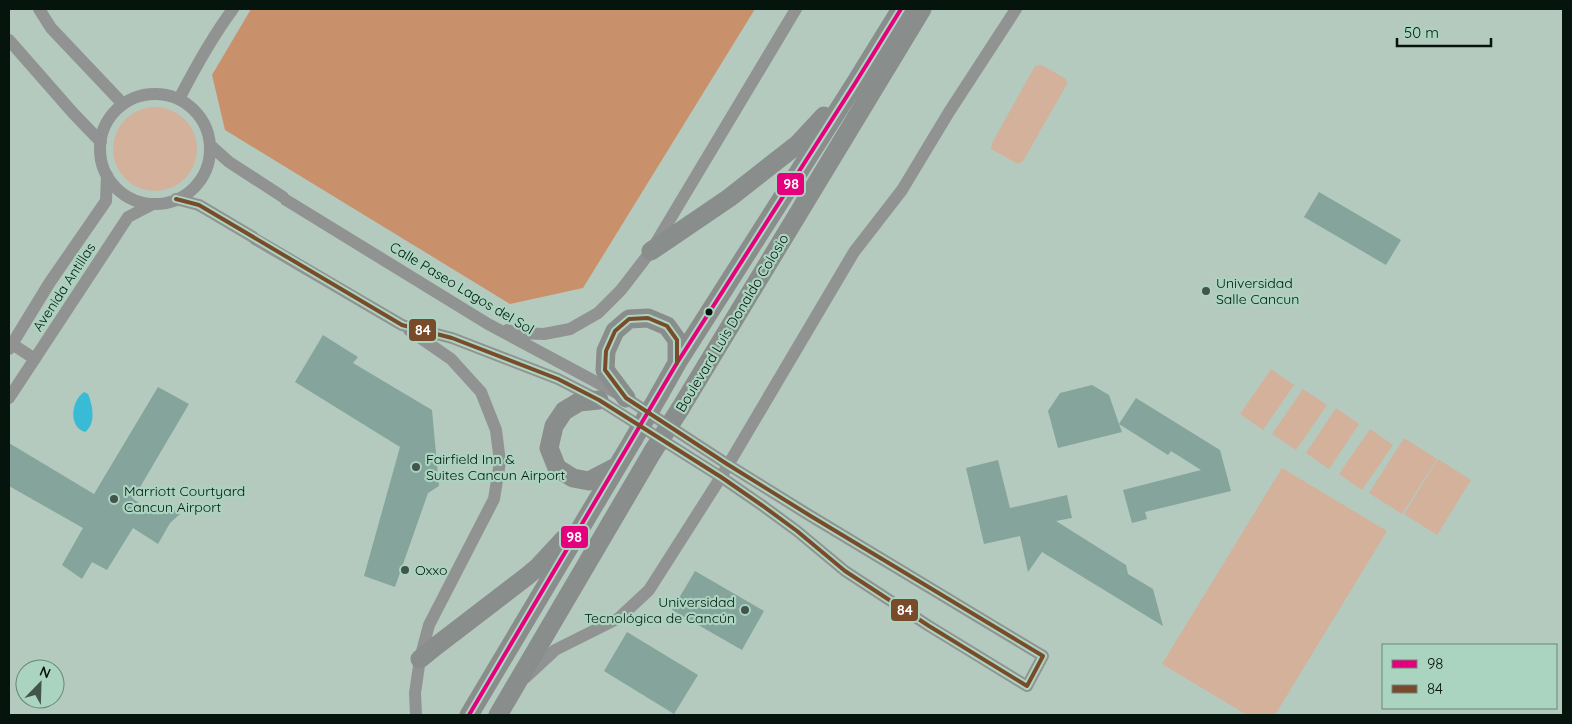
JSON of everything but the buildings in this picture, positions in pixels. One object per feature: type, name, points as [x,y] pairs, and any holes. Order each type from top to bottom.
[{"type":"main road","name":"Boulevard Luis Donaldo Colosio","points":[[469,715],[677,363],[901,9]]},
{"type":"main road","name":"Boulevard Luis Donaldo Colosio","points":[[498,715],[653,451],[922,9]]},
{"type":"main road","points":[[651,251],[729,198],[798,144],[854,84]]},
{"type":"main road","points":[[626,398],[605,370],[606,350],[615,331],[629,319],[648,318],[667,326],[677,340],[677,363]]},
{"type":"main road","points":[[599,400],[580,402],[564,411],[554,426],[549,448],[557,468],[573,478],[589,480],[616,467]]},
{"type":"main road","points":[[420,659],[538,567],[592,508]]},
{"type":"street","points":[[38,9],[52,28],[123,104]]},
{"type":"street","points":[[179,99],[222,24],[233,9]]},
{"type":"street","points":[[488,324],[516,332],[544,334],[570,328],[598,313],[621,290],[651,251],[796,9]]},
{"type":"street","points":[[513,689],[555,650],[619,618],[649,590],[721,477],[854,252],[902,190],[949,112],[1016,9]]},
{"type":"street","points":[[9,40],[100,142]]},
{"type":"street","points":[[151,94],[168,95],[179,99],[197,113],[208,134],[210,145],[208,162],[202,178],[195,187],[176,199],[154,204],[142,202],[122,192],[107,175],[102,164],[100,142],[103,130],[115,111],[134,98],[151,94]]},
{"type":"street","name":"Calle Paseo Lagos del Sol","points":[[210,145],[229,162],[284,199],[488,324],[626,398],[727,464],[1043,656],[1027,686],[845,571],[797,531],[721,477]]},
{"type":"street","name":"Avenida Antillas","points":[[10,346],[50,282],[106,200],[107,175]]},
{"type":"street","points":[[176,199],[199,205],[402,325],[451,359],[481,392],[496,430],[500,462],[494,499],[430,625],[420,659],[415,693],[416,715]]},
{"type":"street","name":"Avenida Antillas","points":[[9,398],[128,217],[154,204]]},
{"type":"street","points":[[402,325],[452,338],[558,379],[599,400],[721,477]]},
{"type":"street","points":[[10,346],[35,359]]},
{"type":"shaded area","points":[[251,9],[755,9],[583,288],[510,304],[225,130],[212,75]]},
{"type":"shaded area","points":[[1042,65],[1066,79],[1067,84],[1023,161],[1018,164],[991,149],[992,143],[1035,66]]},
{"type":"shaded area","points":[[155,107],[171,110],[190,126],[194,133],[197,149],[194,165],[178,184],[171,188],[155,191],[139,188],[120,172],[116,165],[113,149],[116,133],[132,114],[139,110]]},
{"type":"shaded area","points":[[1271,369],[1294,385],[1263,430],[1240,414]]},
{"type":"shaded area","points":[[1303,389],[1327,405],[1296,450],[1272,434]]},
{"type":"shaded area","points":[[1336,408],[1359,424],[1329,469],[1306,453]]},
{"type":"shaded area","points":[[1370,429],[1393,445],[1362,490],[1339,474]]},
{"type":"shaded area","points":[[1404,438],[1437,459],[1402,514],[1369,493]]},
{"type":"shaded area","points":[[1438,459],[1471,480],[1437,535],[1404,514]]},
{"type":"shaded area","points":[[1282,468],[1387,531],[1275,715],[1247,715],[1162,664]]},
{"type":"water","points":[[84,392],[88,394],[92,414],[91,424],[85,432],[76,425],[73,414],[76,401]]},
{"type":"transit line","name":"98","points":[[469,715],[677,363],[901,9]]},
{"type":"transit line","name":"84","points":[[176,199],[199,205],[402,325],[452,338],[558,379],[599,400],[721,477],[763,506],[797,531],[845,571],[929,626],[1027,686],[1043,656],[727,464],[626,398],[605,370],[606,351],[615,331],[629,319],[648,318],[667,326],[677,340],[677,363]]},
{"type":"place","name":"Universidad Salle Cancun","points":[[1206,291]]},
{"type":"place","name":"Fairfield Inn & Suites Cancun Airport","points":[[416,467]]},
{"type":"place","name":"Marriott Courtyard Cancun Airport","points":[[114,499]]},
{"type":"place","name":"Oxxo","points":[[405,570]]},
{"type":"place","name":"Universidad Tecnológica de Cancún","points":[[745,610]]}]
